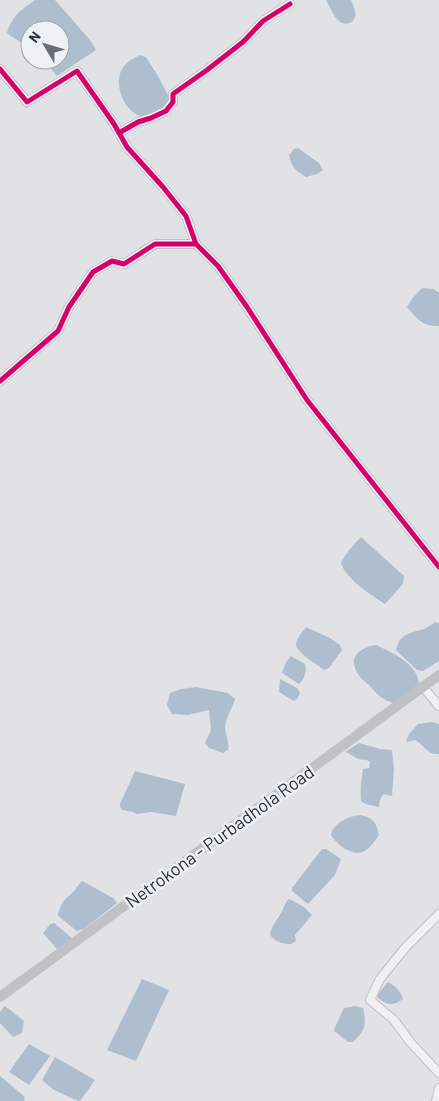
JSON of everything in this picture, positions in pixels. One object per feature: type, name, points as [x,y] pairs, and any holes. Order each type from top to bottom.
[{"type":"main road","name":"Netrokona - Purbadhola Road","points":[[0,997],[439,675]]},
{"type":"street","points":[[119,133],[138,122],[166,111],[173,102],[173,94],[243,42],[263,21],[290,4]]},
{"type":"street","points":[[0,69],[27,102],[77,71],[127,147],[186,216],[196,244],[218,266],[307,400],[439,567]]},
{"type":"street","points":[[0,381],[58,331],[69,307],[92,272],[112,261],[124,264],[154,244],[196,244]]},
{"type":"street","points":[[423,687],[439,706]]},
{"type":"street","points":[[439,914],[405,948],[380,979],[370,1000],[394,1020],[439,1072]]},
{"type":"street","points":[[436,1101],[439,1088]]},
{"type":"water","points":[[35,0],[55,0],[90,40],[96,50],[70,67],[70,20],[20,20],[20,42],[7,33],[15,17]]},
{"type":"water","points":[[326,0],[351,0],[355,12],[353,21],[346,24],[341,23],[333,14]]},
{"type":"water","points":[[140,55],[146,57],[171,101],[167,107],[150,117],[142,117],[134,113],[128,107],[120,91],[120,73],[129,61]]},
{"type":"water","points":[[52,70],[66,70],[57,76]]},
{"type":"water","points":[[298,148],[319,163],[323,170],[306,177],[297,170],[291,163],[289,155],[294,149]]},
{"type":"water","points":[[422,288],[434,289],[439,293],[439,326],[428,325],[420,321],[407,307]]},
{"type":"water","points":[[361,537],[404,576],[403,584],[385,604],[353,581],[341,563]]},
{"type":"water","points":[[435,622],[439,623],[439,661],[423,671],[417,670],[396,650],[397,645],[402,637],[424,629]]},
{"type":"water","points":[[306,627],[330,638],[340,645],[342,650],[329,668],[324,670],[297,648],[297,640]]},
{"type":"water","points":[[376,645],[403,660],[418,677],[419,684],[394,703],[383,699],[377,694],[360,676],[354,665],[355,656],[358,653]]},
{"type":"water","points":[[291,656],[305,664],[305,674],[299,684],[282,673],[286,662]]},
{"type":"water","points":[[280,679],[297,688],[300,693],[298,698],[294,701],[279,692]]},
{"type":"water","points":[[196,687],[228,693],[235,699],[225,726],[228,750],[223,753],[209,748],[205,743],[211,730],[209,710],[188,715],[172,714],[167,705],[170,693]]},
{"type":"water","points":[[432,722],[439,724],[439,754],[431,753],[415,740],[406,741],[409,734],[418,724]]},
{"type":"water","points":[[359,743],[380,749],[392,750],[394,769],[392,796],[383,794],[379,807],[361,801],[363,769],[369,768],[370,762],[345,752]]},
{"type":"water","points":[[135,771],[185,784],[176,816],[151,812],[137,814],[123,810],[120,807]]},
{"type":"water","points":[[360,815],[374,821],[379,835],[364,852],[359,853],[342,847],[331,835],[335,827],[342,821]]},
{"type":"water","points":[[322,849],[326,849],[341,859],[335,875],[308,904],[292,891],[292,888]]},
{"type":"water","points":[[82,881],[113,898],[117,903],[84,929],[77,931],[58,916],[58,913],[64,901]]},
{"type":"water","points":[[289,899],[304,907],[312,915],[295,935],[296,941],[291,944],[285,944],[270,935],[273,926]]},
{"type":"water","points":[[54,923],[72,938],[57,949],[43,933],[50,924]]},
{"type":"water","points":[[142,979],[169,990],[136,1061],[107,1050]]},
{"type":"water","points":[[388,982],[397,989],[403,999],[390,1004],[378,998],[378,994]]},
{"type":"water","points":[[5,1006],[24,1021],[22,1033],[13,1037],[0,1023],[0,1012]]},
{"type":"water","points":[[355,1006],[363,1008],[364,1027],[353,1042],[348,1042],[334,1031],[344,1008]]},
{"type":"water","points":[[29,1044],[50,1056],[29,1085],[9,1072]]},
{"type":"water","points":[[55,1057],[95,1080],[80,1101],[54,1090],[42,1080]]},
{"type":"water","points":[[0,1076],[25,1097],[24,1101],[0,1101]]},
{"type":"cycle path","points":[[119,133],[138,122],[166,111],[173,102],[173,94],[243,42],[263,21],[290,4]]},
{"type":"cycle path","points":[[0,69],[27,102],[77,71],[114,124],[127,147],[186,216],[196,244],[218,266],[307,400],[439,567]]},
{"type":"cycle path","points":[[0,381],[58,331],[69,307],[93,272],[112,261],[124,264],[155,244],[196,244]]}]
